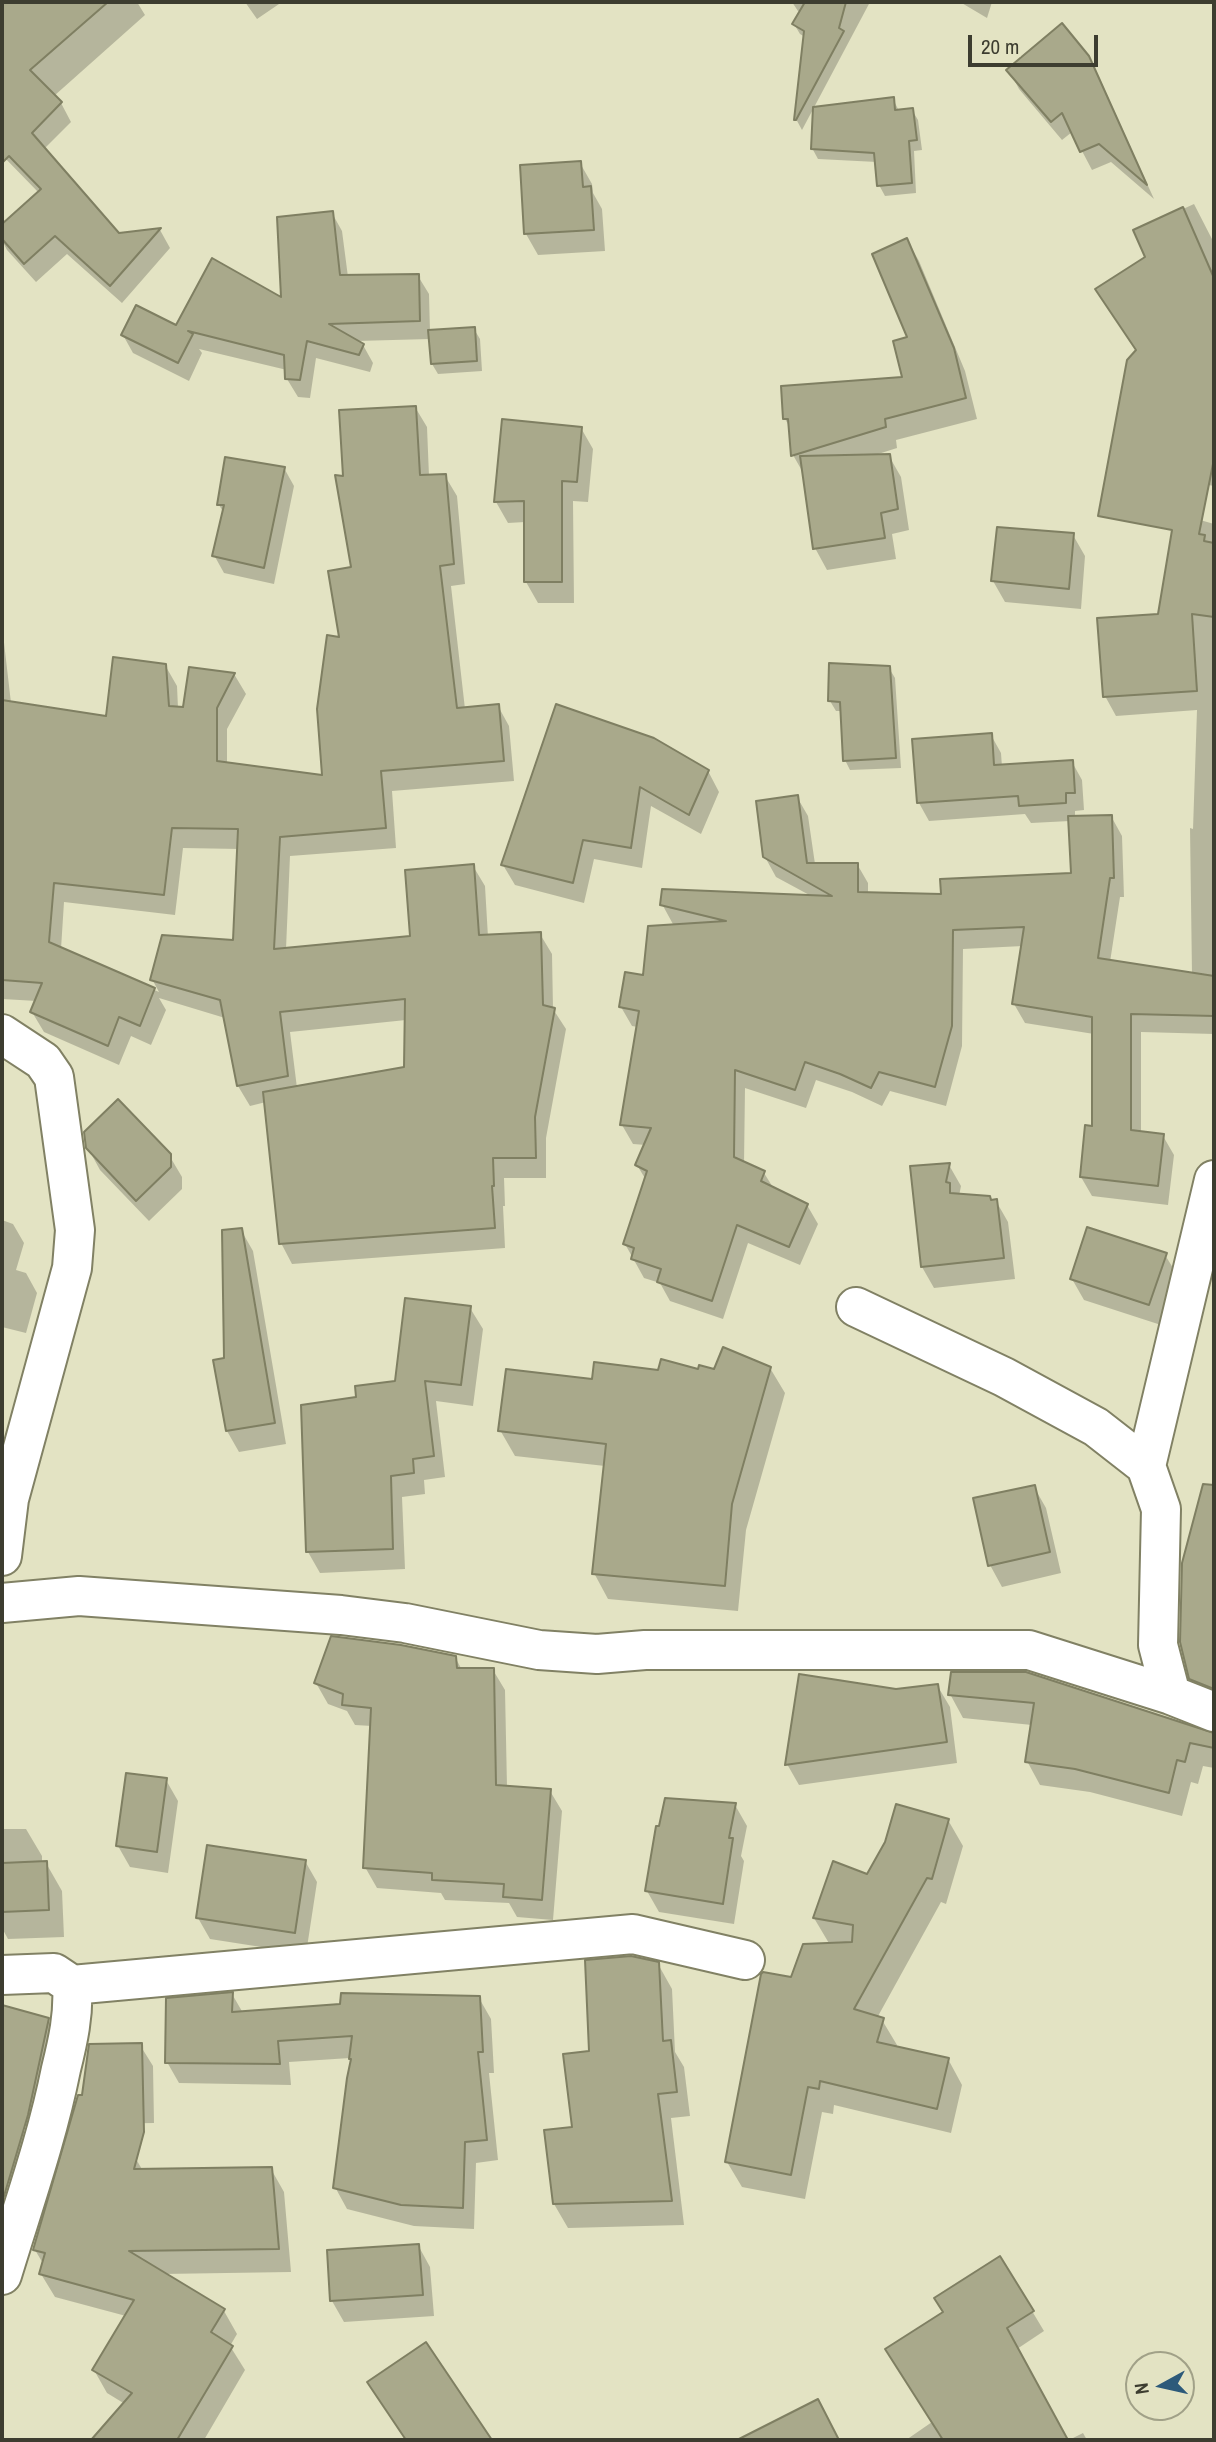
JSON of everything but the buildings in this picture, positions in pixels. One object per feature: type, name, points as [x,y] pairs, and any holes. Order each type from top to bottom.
[{"type":"street","points":[[2,1034],[43,1061],[54,1077],[75,1230],[72,1268],[9,1499],[2,1556]]},
{"type":"street","points":[[1171,1695],[1158,1645],[1161,1509],[1146,1466],[1214,1180]]},
{"type":"street","points":[[856,1307],[1004,1377],[1096,1427],[1146,1466]]},
{"type":"street","points":[[2,1602],[79,1597],[341,1615],[405,1623],[539,1650],[597,1654],[645,1650],[1029,1650],[1171,1695],[1214,1713]]},
{"type":"street","points":[[2,1975],[54,1973],[72,1985],[633,1934],[745,1960]]},
{"type":"street","points":[[2,2274],[52,2113],[72,2018],[72,1985]]}]
